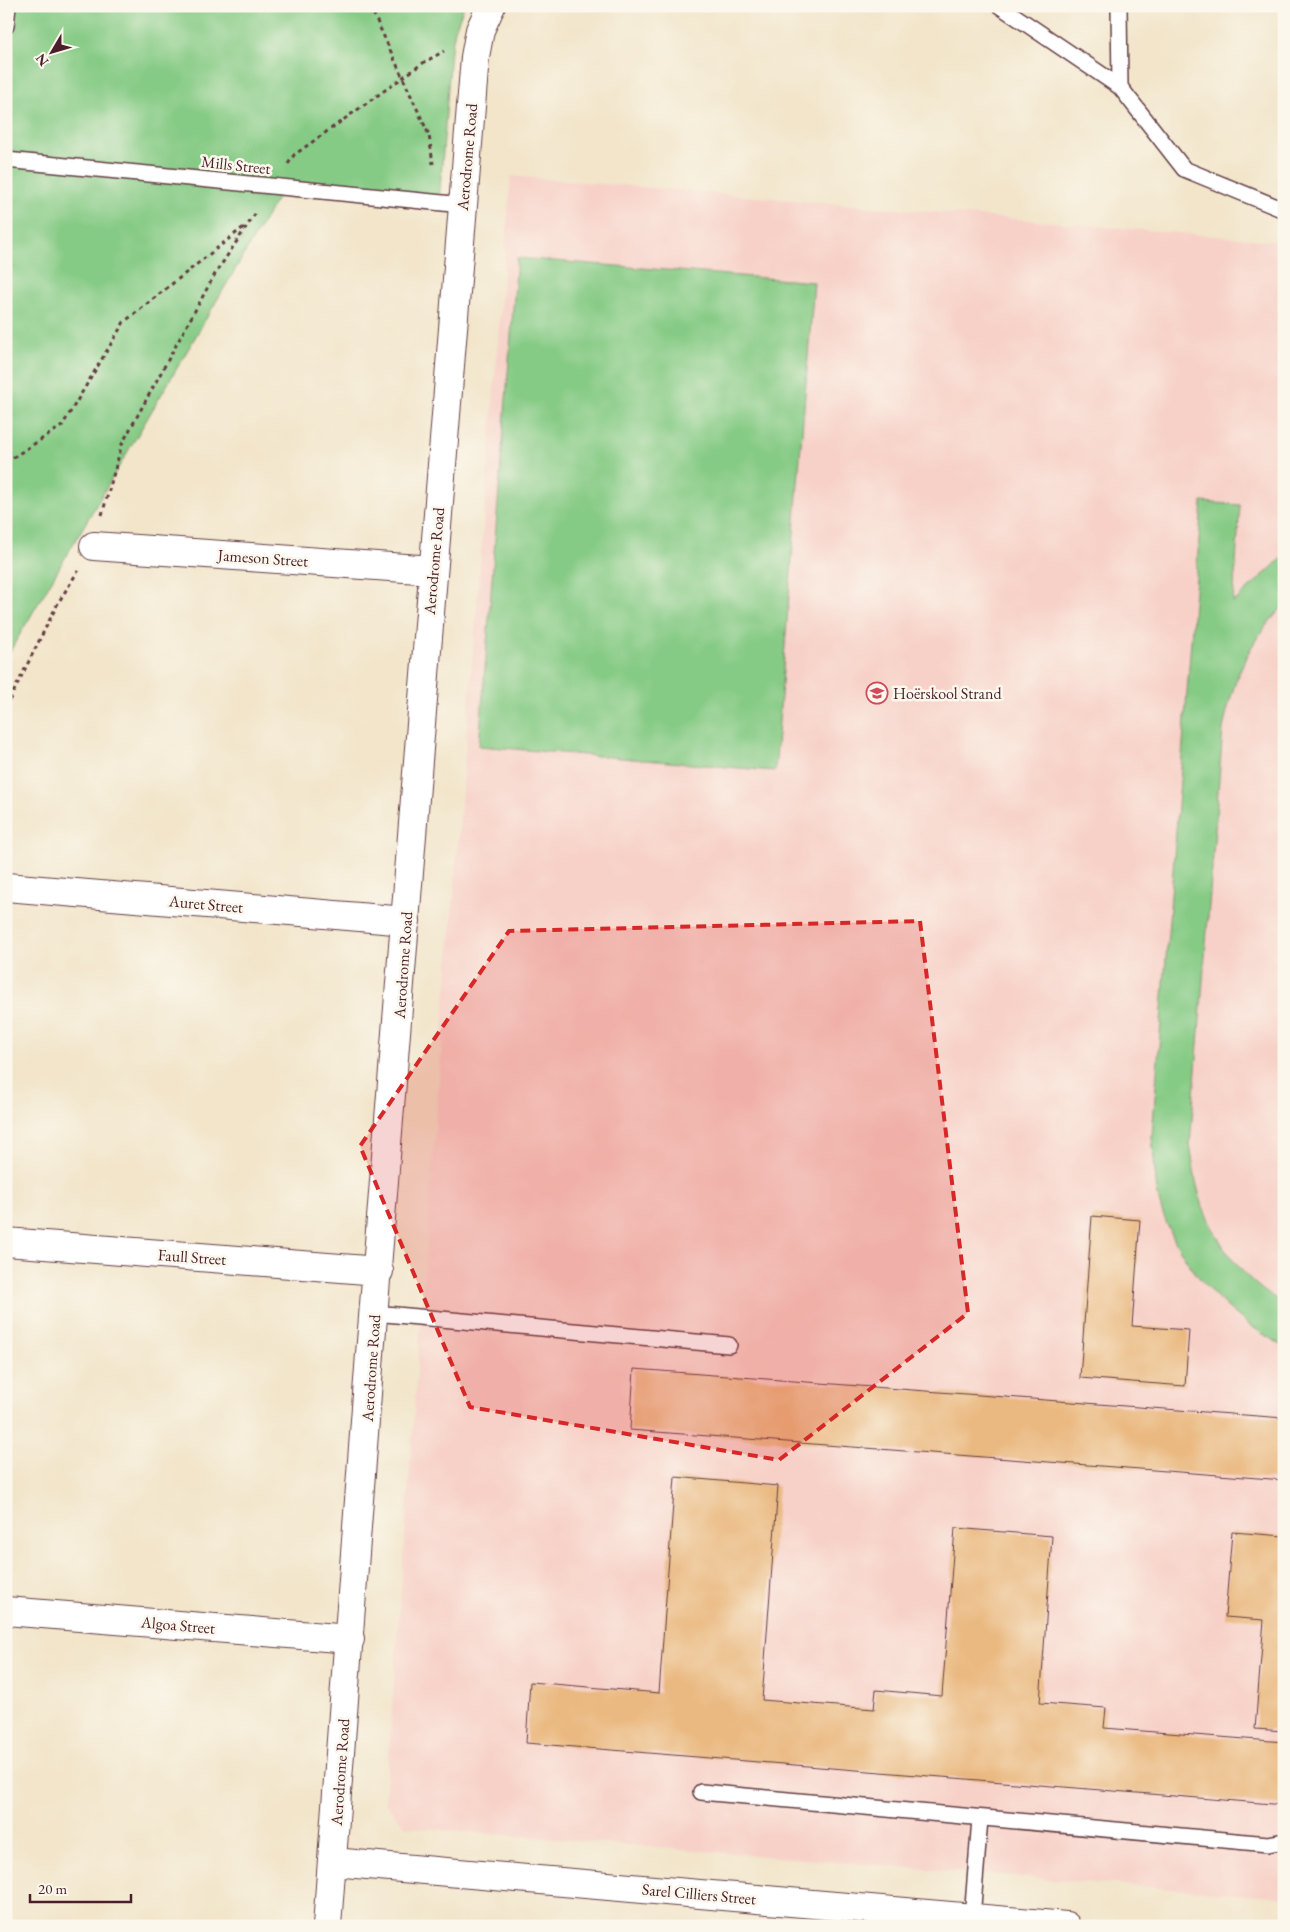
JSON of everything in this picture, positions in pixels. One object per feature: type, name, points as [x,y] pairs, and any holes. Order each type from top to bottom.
[{"type":"street","name":"Aerodrome Road","points":[[327,1926],[433,570],[451,203],[475,57],[486,18]]},
{"type":"street","name":"Jameson Street","points":[[94,546],[433,570]]},
{"type":"street","name":"Auret Street","points":[[6,887],[406,921]]},
{"type":"street","name":"Faull Street","points":[[6,1242],[379,1271]]},
{"type":"street","name":"Algoa Street","points":[[6,1611],[350,1638]]},
{"type":"street","name":"Sarel Cilliers Street","points":[[332,1862],[1066,1926]]},
{"type":"lane","points":[[6,26],[8,6]]},
{"type":"lane","points":[[1000,6],[1120,86],[1184,169],[1284,210]]},
{"type":"lane","points":[[1119,6],[1120,86]]},
{"type":"lane","name":"Mills Street","points":[[6,160],[451,203]]},
{"type":"lane","points":[[374,1313],[729,1345]]},
{"type":"lane","points":[[702,1792],[1268,1844],[1284,1841]]},
{"type":"lane","points":[[972,1918],[980,1819]]},
{"type":"path","points":[[370,6],[429,135],[451,203]]},
{"type":"path","points":[[6,707],[58,604],[94,546],[122,444],[215,274],[294,155],[486,18]]},
{"type":"path","points":[[6,462],[62,426],[124,322],[248,224]]},
{"type":"highlighted area","points":[[920,921],[968,1313],[779,1460],[470,1407],[360,1146],[509,931]]},
{"type":"shaded area","name":"Hoërskool Strand","points":[[511,176],[1284,242],[1284,1898],[406,1827],[385,1803],[434,1143]]},
{"type":"green space","points":[[6,6],[464,6],[455,30],[451,50],[439,202],[282,190],[6,658]]},
{"type":"green space","points":[[517,258],[814,282],[775,771],[479,746]]},
{"type":"green space","points":[[1202,502],[1240,505],[1233,603],[1284,556],[1284,606],[1260,633],[1244,662],[1237,677],[1223,728],[1190,1145],[1203,1206],[1219,1239],[1230,1256],[1255,1284],[1269,1295],[1284,1303],[1284,1346],[1244,1321],[1226,1306],[1194,1271],[1170,1230],[1161,1208],[1156,1182],[1152,1136]]},
{"type":"building","points":[[1092,1216],[1140,1220],[1132,1326],[1189,1330],[1185,1386],[1080,1378]]},
{"type":"building","points":[[634,1369],[1284,1418],[1284,1480],[630,1430]]},
{"type":"building","points":[[675,1477],[778,1486],[762,1700],[874,1709],[876,1690],[942,1696],[955,1528],[1052,1536],[1040,1703],[1106,1708],[1104,1728],[1284,1742],[1284,1805],[526,1743],[530,1682],[659,1693]]},
{"type":"building","points":[[1232,1532],[1284,1536],[1284,1731],[1255,1729],[1264,1620],[1225,1617]]},
{"type":"place","name":"Hoërskool Strand","points":[[877,693]]}]
